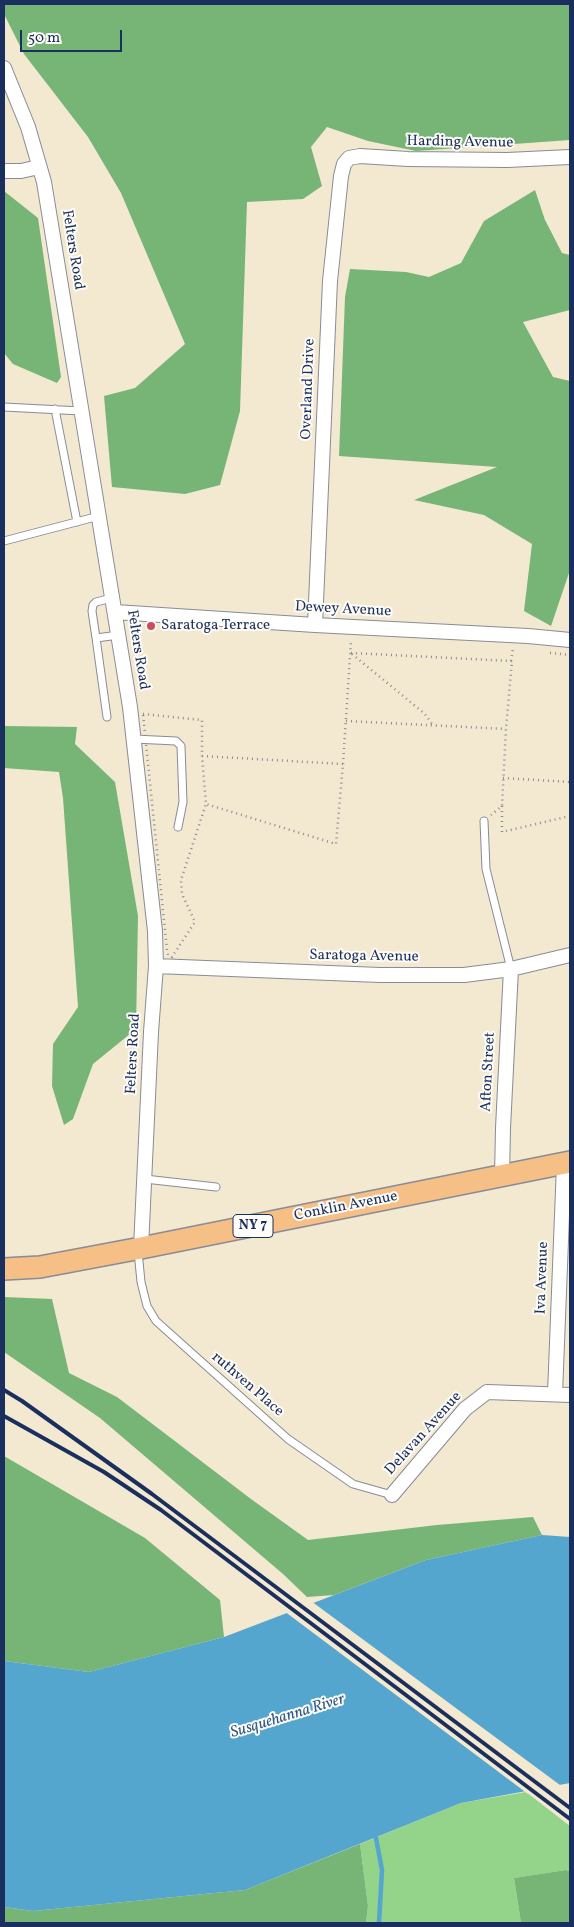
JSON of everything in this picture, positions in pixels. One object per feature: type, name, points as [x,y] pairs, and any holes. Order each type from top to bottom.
[{"type":"main road","name":"Conklin Avenue","points":[[4,1269],[40,1267],[567,1163]]},
{"type":"street","name":"Felters Road","points":[[4,68],[28,127],[39,167],[54,240],[119,635],[134,739],[155,931],[156,966],[140,1248]]},
{"type":"street","name":"Harding Avenue","points":[[349,158],[360,156],[408,159],[507,160],[570,157]]},
{"type":"street","name":"Overland Drive","points":[[315,625],[330,282],[341,176],[344,164],[349,158]]},
{"type":"street","points":[[4,171],[21,171],[39,167]]},
{"type":"street","name":"Dewey Avenue","points":[[114,604],[315,625],[528,636],[570,640]]},
{"type":"street","name":"Saratoga Avenue","points":[[156,966],[464,975],[512,970],[570,955]]},
{"type":"street","name":"Afton Street","points":[[502,1177],[502,1128],[512,970]]},
{"type":"street","name":"Iva Avenue","points":[[555,1394],[567,1163]]},
{"type":"street","name":"Delavan Avenue","points":[[392,1495],[465,1410],[487,1392],[570,1395]]},
{"type":"lane","points":[[4,407],[81,411]]},
{"type":"lane","points":[[55,409],[77,522]]},
{"type":"lane","points":[[4,541],[99,516]]},
{"type":"lane","points":[[107,717],[92,611],[93,605],[96,602],[114,604]]},
{"type":"lane","points":[[96,638],[119,635]]},
{"type":"lane","points":[[134,739],[176,741],[182,746],[183,802],[178,827]]},
{"type":"lane","points":[[484,821],[486,869],[512,970]]},
{"type":"lane","points":[[144,1179],[216,1187]]},
{"type":"lane","name":"ruthven Place","points":[[140,1248],[141,1282],[147,1306],[156,1321],[288,1439],[353,1484],[392,1495]]},
{"type":"path","points":[[206,804],[336,844],[351,653],[351,640],[349,637]]},
{"type":"path","points":[[514,647],[511,652],[506,729],[502,832],[570,816]]},
{"type":"path","points":[[542,652],[570,656]]},
{"type":"path","points":[[351,653],[511,661]]},
{"type":"path","points":[[351,653],[425,714],[432,725]]},
{"type":"path","points":[[346,721],[506,729]]},
{"type":"path","points":[[202,756],[343,764]]},
{"type":"path","points":[[503,778],[570,782]]},
{"type":"path","points":[[484,821],[502,806]]},
{"type":"green space","points":[[4,4],[570,4],[570,140],[416,151],[368,141],[327,127],[311,147],[322,186],[303,199],[247,202],[240,411],[220,485],[185,494],[112,487],[104,396],[135,388],[185,344],[121,193],[88,137],[24,54],[4,14]]},
{"type":"green space","points":[[535,190],[545,220],[562,253],[570,255],[570,310],[523,322],[553,377],[570,381],[570,570],[551,626],[524,611],[532,544],[484,515],[414,500],[497,467],[339,456],[345,297],[350,269],[406,272],[429,277],[461,263],[484,221]]},
{"type":"green space","points":[[4,191],[38,218],[61,377],[57,383],[13,364],[4,353]]},
{"type":"green space","points":[[4,726],[77,727],[75,744],[115,782],[138,916],[136,1029],[93,1064],[73,1119],[64,1125],[52,1086],[53,1044],[78,1007],[63,798],[59,772],[4,768]]},
{"type":"green space","points":[[4,1297],[52,1299],[69,1373],[117,1397],[308,1540],[437,1525],[533,1517],[542,1535],[426,1560],[334,1595],[307,1597],[283,1574],[100,1418],[4,1352]]},
{"type":"green space","points":[[4,1456],[145,1538],[220,1600],[224,1637],[89,1672],[4,1661]]},
{"type":"green space","points":[[526,1792],[570,1826],[570,1871],[514,1878],[521,1923],[366,1923],[368,1906],[360,1844],[461,1803]]},
{"type":"green space","points":[[360,1844],[368,1906],[366,1923],[4,1923],[4,1907],[33,1911],[245,1890]]},
{"type":"green space","points":[[570,1871],[570,1923],[521,1923],[514,1878]]},
{"type":"water","name":"Susquehanna River","points":[[542,1535],[570,1537],[570,1783],[461,1803],[245,1890],[33,1911],[4,1907],[4,1661],[89,1672],[224,1637],[426,1560]]},
{"type":"pier","points":[[311,1601],[562,1787],[528,1794],[284,1611]]},
{"type":"waterway","points":[[375,1833],[382,1870],[379,1923]]},
{"type":"railway","points":[[4,1390],[152,1494],[570,1808]]},
{"type":"railway","points":[[4,1416],[104,1472],[161,1510],[570,1819]]},
{"type":"place","name":"Saratoga Terrace","points":[[151,626]]}]
